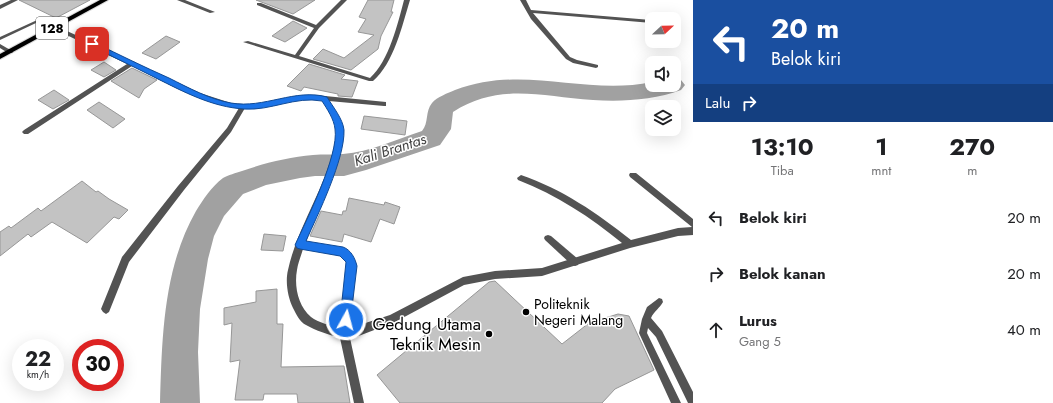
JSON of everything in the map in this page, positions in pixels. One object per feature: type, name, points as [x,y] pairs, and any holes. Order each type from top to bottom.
[{"type":"main road","name":"128","points":[[0,56],[10,52],[101,1]]},
{"type":"street","points":[[0,7],[15,0]]},
{"type":"street","points":[[180,0],[212,12]]},
{"type":"street","points":[[296,57],[317,27],[344,0]]},
{"type":"street","points":[[246,42],[371,80],[380,73],[400,24],[407,0]]},
{"type":"street","points":[[523,0],[533,18],[568,58],[576,62],[596,66]]},
{"type":"street","points":[[258,4],[317,27]]},
{"type":"street","points":[[529,11],[645,22]]},
{"type":"street","points":[[54,27],[198,95],[225,104],[255,107],[295,98],[315,97],[384,104]]},
{"type":"street","points":[[26,132],[133,64]]},
{"type":"street","points":[[325,99],[338,123],[340,130],[334,161],[319,202],[300,245],[292,270],[292,286],[295,302],[300,312],[308,321],[324,328],[344,334],[356,332],[392,319],[464,281],[495,275],[542,272],[630,244],[678,232],[693,231]]},
{"type":"street","points":[[106,309],[124,260],[228,130],[243,107]]},
{"type":"street","points":[[633,175],[693,224]]},
{"type":"street","points":[[521,178],[540,185],[576,204],[600,220],[630,244]]},
{"type":"street","points":[[300,245],[343,252],[351,260],[352,266],[344,334],[359,403]]},
{"type":"lane","points":[[0,39],[35,22],[54,27]]},
{"type":"lane","points":[[0,46],[10,52]]},
{"type":"lane","points":[[548,238],[575,262]]},
{"type":"lane","points":[[659,302],[650,310],[642,334],[676,403]]},
{"type":"lane","points":[[646,319],[659,334],[693,402]]},
{"type":"building","points":[[19,0],[90,0],[56,18]]},
{"type":"building","points":[[256,0],[315,0],[293,14]]},
{"type":"building","points":[[368,0],[394,0],[391,12],[393,12],[381,36],[378,49],[351,70],[313,59],[323,49],[344,58],[374,35],[358,32],[366,19],[359,17]]},
{"type":"building","points":[[293,21],[307,28],[285,42],[272,36]]},
{"type":"building","points":[[166,36],[180,42],[156,59],[142,53]]},
{"type":"building","points":[[104,62],[116,70],[104,77],[91,70]]},
{"type":"building","points":[[309,64],[345,75],[341,79],[358,81],[352,97],[338,96],[338,94],[304,87],[301,91],[287,86]]},
{"type":"building","points":[[132,68],[157,80],[144,89],[139,98],[111,81]]},
{"type":"building","points":[[54,90],[69,100],[53,109],[38,100]]},
{"type":"building","points":[[99,102],[125,119],[113,128],[87,110]]},
{"type":"building","points":[[364,116],[407,121],[405,135],[361,129]]},
{"type":"building","points":[[82,181],[96,192],[98,191],[128,210],[119,219],[114,217],[87,243],[52,222],[31,237],[28,234],[0,256],[0,232],[9,226],[11,228],[38,208],[41,211]]},
{"type":"building","points":[[349,198],[384,205],[385,202],[400,207],[394,224],[380,219],[371,242],[344,234],[342,242],[310,236],[321,211],[342,215],[343,211],[346,211]]},
{"type":"building","points":[[264,234],[286,236],[283,251],[261,250]]},
{"type":"building","name":"Gedung Utama Teknik Mesin","points":[[495,281],[562,344],[589,323],[618,314],[629,316],[654,370],[615,389],[602,403],[400,403],[377,375],[489,282]]},
{"type":"building","points":[[277,289],[277,324],[283,324],[281,367],[344,366],[350,403],[298,403],[297,394],[264,394],[263,400],[235,400],[240,360],[230,362],[232,323],[224,325],[224,308],[256,302],[256,291]]},
{"type":"waterway","name":"Kali Brantas","points":[[180,403],[180,352],[183,309],[192,259],[199,235],[214,207],[233,186],[263,175],[300,167],[315,165],[344,165],[366,160],[431,138],[438,129],[441,108],[458,98],[475,91],[493,87],[511,86],[593,93],[645,90]]},
{"type":"place","name":"Politeknik Negeri Malang","points":[[526,312]]},
{"type":"place","name":"Gedung Utama Teknik Mesin","points":[[489,334]]},
{"type":"route","points":[[92,44],[198,95],[231,106],[255,107],[295,98],[315,97],[325,99],[338,123],[340,130],[339,139],[334,161],[319,202],[300,245],[343,252],[351,260],[352,266],[346,320]]}]
